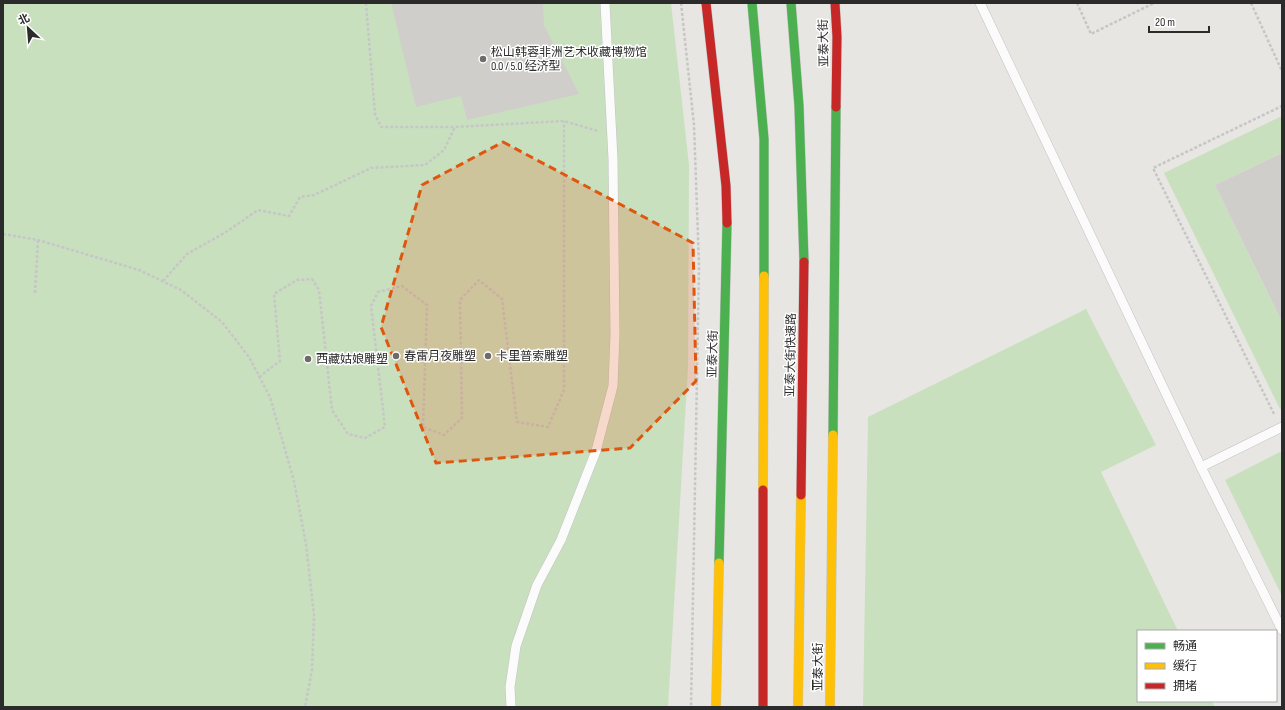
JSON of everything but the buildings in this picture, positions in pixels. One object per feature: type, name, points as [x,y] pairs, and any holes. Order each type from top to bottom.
[{"type":"main road","name":"亚泰大街","points":[[706,3],[726,186],[727,243],[716,707]]},
{"type":"main road","points":[[752,3],[764,139],[763,707]]},
{"type":"main road","name":"亚泰大街快速路","points":[[791,3],[796,52],[803,163],[805,282],[798,707]]},
{"type":"main road","name":"亚泰大街","points":[[830,707],[837,38],[835,3]]},
{"type":"lane","points":[[510,707],[510,687],[516,646],[537,585],[561,540],[596,451],[613,386],[615,334],[612,135],[605,3]]},
{"type":"lane","points":[[980,3],[1201,466],[1282,630]]},
{"type":"lane","points":[[1201,466],[1281,427]]},
{"type":"path","points":[[366,3],[375,114],[381,127],[455,127],[564,121],[612,135]]},
{"type":"path","points":[[681,3],[694,125],[699,265],[691,707]]},
{"type":"path","points":[[1076,3],[1090,34],[1154,3]]},
{"type":"path","points":[[1251,3],[1282,70]]},
{"type":"path","points":[[1281,427],[1153,168],[1282,106]]},
{"type":"path","points":[[259,377],[280,361],[274,294],[297,280],[312,279],[319,290],[332,410],[348,434],[365,438],[384,427],[371,306],[378,292],[402,286],[427,304],[423,426],[444,434],[462,418],[460,300],[479,280],[502,299],[517,422],[548,428],[564,390],[564,121]]},
{"type":"path","points":[[163,281],[187,254],[226,232],[258,210],[289,216],[300,197],[314,195],[371,168],[425,165],[444,150],[455,127]]},
{"type":"path","points":[[3,234],[38,240],[138,270],[181,290],[222,322],[249,357],[270,398],[294,480],[306,544],[314,615],[312,670],[305,707]]},
{"type":"path","points":[[35,293],[38,240]]},
{"type":"highlighted area","points":[[503,142],[693,243],[696,381],[630,448],[436,463],[381,327],[422,185]]},
{"type":"green space","points":[[3,3],[671,3],[689,165],[688,367],[668,707],[3,707]]},
{"type":"green space","points":[[1282,116],[1282,153],[1215,185],[1282,322],[1282,408],[1280,409],[1164,173]]},
{"type":"green space","points":[[1086,309],[1156,445],[1101,472],[1178,630],[1137,630],[1137,702],[1212,702],[1215,707],[863,707],[868,417]]},
{"type":"green space","points":[[1282,451],[1282,596],[1225,480]]},
{"type":"traffic: fast","points":[[752,3],[764,139],[764,276]]},
{"type":"traffic: fast","points":[[791,3],[799,106],[804,262]]},
{"type":"traffic: fast","points":[[833,435],[836,107]]},
{"type":"traffic: fast","points":[[719,563],[727,223]]},
{"type":"traffic: slow","points":[[763,490],[764,276]]},
{"type":"traffic: slow","points":[[830,707],[833,435]]},
{"type":"traffic: slow","points":[[798,707],[801,495]]},
{"type":"traffic: slow","points":[[716,707],[719,563]]},
{"type":"traffic: jam","points":[[706,3],[726,186],[727,223]]},
{"type":"traffic: jam","points":[[835,3],[837,37],[836,107]]},
{"type":"traffic: jam","points":[[801,495],[804,262]]},
{"type":"traffic: jam","points":[[763,490],[763,707]]},
{"type":"place","name":"松山韩蓉非洲艺术收藏博物馆 0.0 / 5.0 经济型","points":[[483,59]]},
{"type":"place","name":"春雷月夜雕塑","points":[[396,356]]},
{"type":"place","name":"卡里普索雕塑","points":[[488,356]]},
{"type":"place","name":"西藏姑娘雕塑","points":[[308,359]]}]
